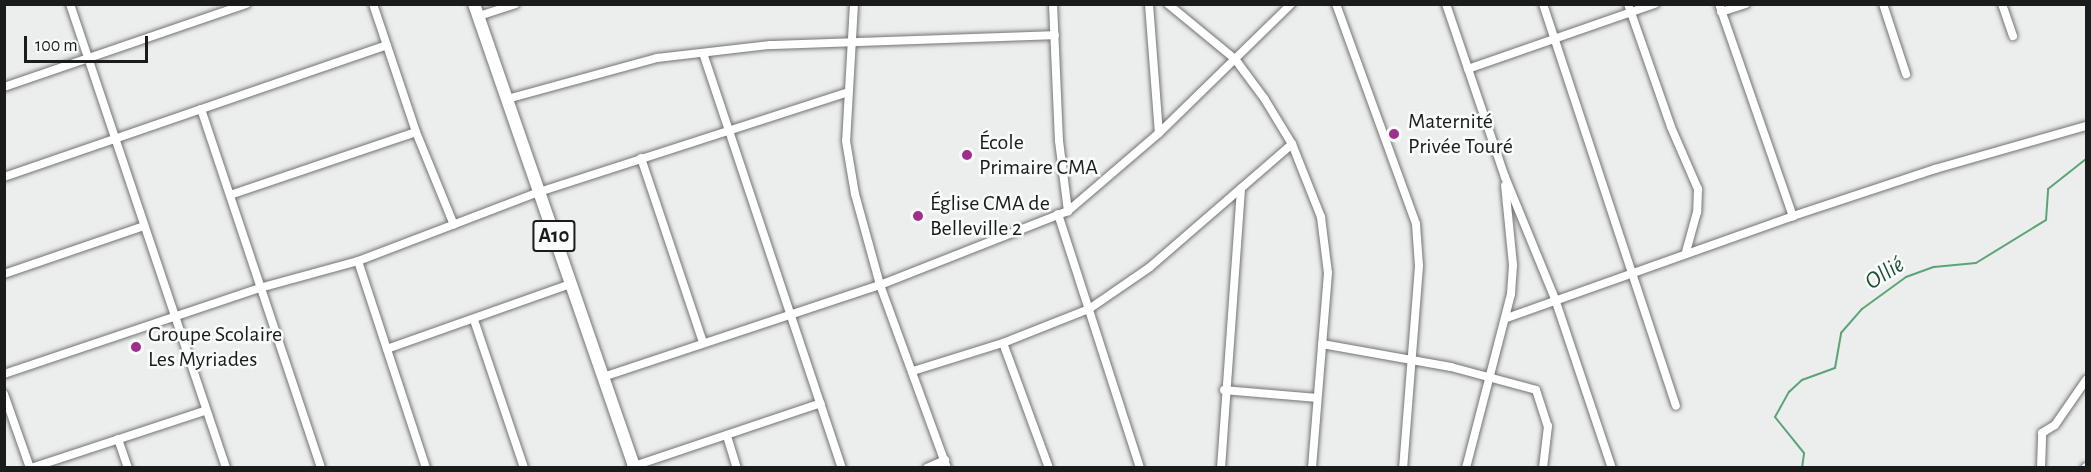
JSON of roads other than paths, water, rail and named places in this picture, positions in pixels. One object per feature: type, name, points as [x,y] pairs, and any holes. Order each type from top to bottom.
[{"type":"main road","name":"A10","points":[[476,10],[633,467]]},
{"type":"street","points":[[70,4],[204,411],[226,468]]},
{"type":"street","points":[[4,87],[246,4]]},
{"type":"street","points":[[373,4],[416,132],[454,225]]},
{"type":"street","points":[[476,10],[515,4]]},
{"type":"street","points":[[854,4],[855,42],[846,93],[846,141],[855,194],[880,285],[946,464],[927,468]]},
{"type":"street","points":[[1053,4],[1059,141],[1068,211]]},
{"type":"street","points":[[1149,4],[1159,133]]},
{"type":"street","points":[[1168,4],[1235,59],[1292,144],[1321,217],[1328,253],[1312,468]]},
{"type":"street","points":[[603,377],[791,312],[880,285],[1068,211],[1159,133],[1291,4]]},
{"type":"street","points":[[1336,4],[1416,224],[1419,266],[1403,468]]},
{"type":"street","points":[[1446,4],[1505,177],[1555,299],[1612,468]]},
{"type":"street","points":[[1543,4],[1676,406]]},
{"type":"street","points":[[1468,69],[1554,39],[1629,9],[1655,4]]},
{"type":"street","points":[[1746,4],[1720,8],[1793,216]]},
{"type":"street","points":[[1883,4],[1906,74]]},
{"type":"street","points":[[2002,4],[2013,36]]},
{"type":"street","points":[[1629,9],[1698,189],[1697,212],[1686,252]]},
{"type":"street","points":[[507,99],[657,57],[770,45],[1054,35]]},
{"type":"street","points":[[4,177],[387,45]]},
{"type":"street","points":[[703,53],[731,129],[842,468]]},
{"type":"street","points":[[4,374],[263,288],[358,261],[539,192],[846,93]]},
{"type":"street","points":[[201,109],[263,288],[321,468]]},
{"type":"street","points":[[1507,318],[1686,252],[1793,216],[1935,169],[2086,126]]},
{"type":"street","points":[[230,195],[416,132]]},
{"type":"street","points":[[913,371],[1003,343],[1089,309],[1149,267],[1292,144]]},
{"type":"street","points":[[641,158],[703,342]]},
{"type":"street","points":[[1467,468],[1507,318],[1513,265],[1505,177]]},
{"type":"street","points":[[1221,468],[1224,390],[1241,189]]},
{"type":"street","points":[[1058,214],[1140,468]]},
{"type":"street","points":[[4,274],[144,226]]},
{"type":"street","points":[[358,261],[426,468]]},
{"type":"street","points":[[387,349],[571,284]]},
{"type":"street","points":[[474,320],[524,468]]},
{"type":"street","points":[[1003,343],[1049,468]]},
{"type":"street","points":[[1322,344],[1490,376],[1536,390],[1548,426],[1543,468]]},
{"type":"street","points":[[2041,468],[2042,433],[2055,425],[2086,380]]},
{"type":"street","points":[[1224,390],[1317,398]]},
{"type":"street","points":[[4,394],[30,468],[204,411]]},
{"type":"street","points":[[633,467],[820,403]]},
{"type":"street","points":[[727,436],[737,468]]},
{"type":"street","points":[[118,439],[128,468]]},
{"type":"waterway","name":"Ollié","points":[[1802,468],[1804,453],[1775,417],[1789,392],[1802,380],[1835,368],[1841,333],[1862,309],[1906,277],[1934,267],[1976,263],[2046,220],[2048,189],[2086,159]]},
{"type":"place","name":"Maternité Privée Touré","points":[[1394,134]]},
{"type":"place","name":"École Primaire CMA","points":[[967,155]]},
{"type":"place","name":"Église CMA de Belleville 2","points":[[918,216]]},
{"type":"place","name":"Groupe Scolaire Les Myriades","points":[[136,347]]}]
